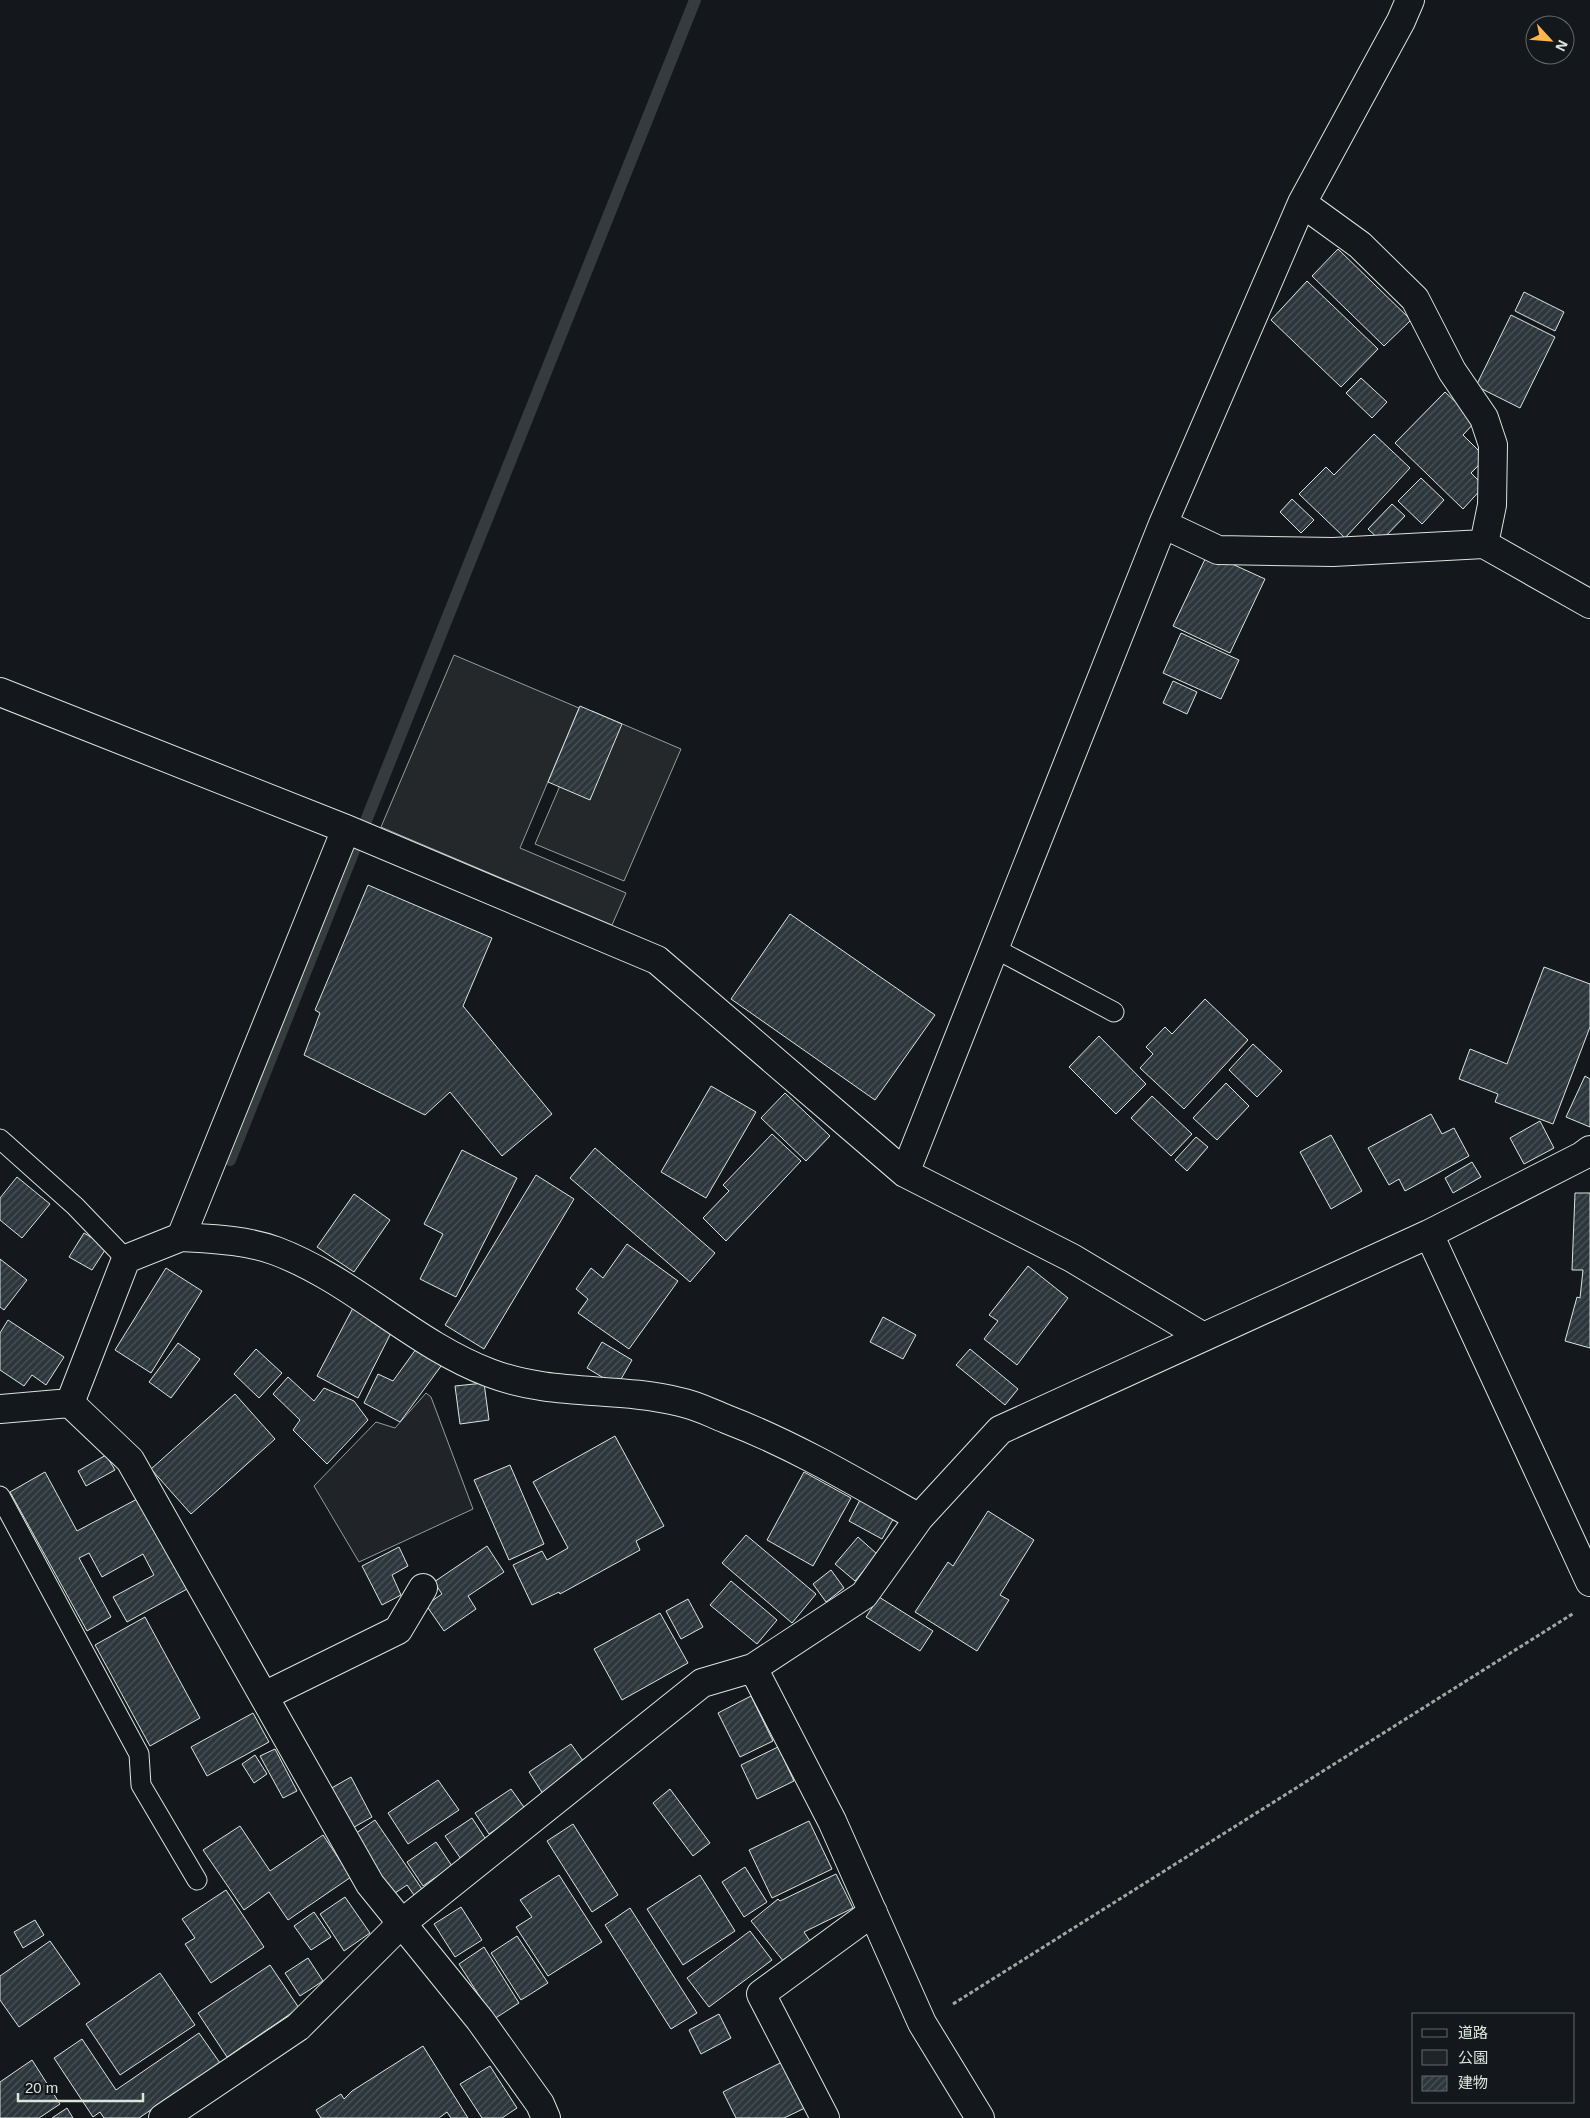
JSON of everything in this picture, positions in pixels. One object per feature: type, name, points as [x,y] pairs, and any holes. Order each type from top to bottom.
[{"type":"street","points":[[905,1173],[1163,524],[1302,203],[1401,21],[1410,0]]},
{"type":"street","points":[[1302,203],[1360,245],[1415,299],[1452,371],[1484,418],[1493,445],[1492,505],[1484,544]]},
{"type":"street","points":[[1163,524],[1218,550],[1333,552],[1484,544],[1590,604]]},
{"type":"street","points":[[0,692],[346,829],[657,960],[905,1173],[1072,1258],[1202,1336]]},
{"type":"street","points":[[181,1237],[346,829]]},
{"type":"street","points":[[163,2118],[298,2027],[402,1923],[702,1682],[753,1668],[864,1595],[919,1518],[1000,1430],[1202,1336],[1429,1234],[1582,1156],[1590,1150]]},
{"type":"street","points":[[1429,1234],[1590,1582]]},
{"type":"street","points":[[70,1403],[126,1259],[181,1237],[232,1241],[276,1251],[324,1274],[389,1317],[469,1365],[512,1382],[550,1389],[618,1392],[681,1402],[809,1456],[919,1518]]},
{"type":"street","points":[[0,1409],[70,1403],[130,1460],[370,1884],[480,2020],[540,2104],[546,2118]]},
{"type":"street","points":[[264,1696],[398,1630],[422,1588]]},
{"type":"street","points":[[753,1668],[832,1821],[922,2022],[980,2118]]},
{"type":"street","points":[[825,2118],[761,1994],[873,1912]]},
{"type":"lane","points":[[994,948],[1114,1012]]},
{"type":"lane","points":[[0,1138],[76,1206],[126,1259]]},
{"type":"lane","points":[[0,1496],[139,1754],[141,1785],[197,1880]]},
{"type":"path","points":[[922,2022],[1582,1608]]},
{"type":"green space","points":[[426,1393],[431,1397],[473,1509],[359,1562],[314,1486],[376,1422],[395,1428]]},
{"type":"shaded area","points":[[454,655],[579,708],[520,848],[626,893],[612,925],[381,827]]},
{"type":"shaded area","points":[[592,711],[681,749],[624,881],[535,844]]},
{"type":"building","points":[[1338,249],[1411,320],[1384,346],[1312,276]]},
{"type":"building","points":[[1307,281],[1378,349],[1341,387],[1271,320]]},
{"type":"building","points":[[1524,292],[1564,312],[1555,331],[1515,311]]},
{"type":"building","points":[[1511,315],[1555,337],[1520,408],[1476,386]]},
{"type":"building","points":[[1361,378],[1387,402],[1372,418],[1346,393]]},
{"type":"building","points":[[1445,392],[1476,421],[1463,435],[1486,458],[1471,473],[1484,486],[1463,509],[1395,443]]},
{"type":"building","points":[[1374,434],[1410,468],[1345,538],[1299,494],[1326,467],[1334,475]]},
{"type":"building","points":[[1421,478],[1444,500],[1422,524],[1398,501]]},
{"type":"building","points":[[1292,499],[1314,520],[1301,533],[1280,512]]},
{"type":"building","points":[[1392,504],[1405,516],[1381,541],[1368,529]]},
{"type":"building","points":[[1208,553],[1265,579],[1230,653],[1173,626]]},
{"type":"building","points":[[1181,633],[1239,660],[1221,699],[1163,673]]},
{"type":"building","points":[[1173,681],[1197,692],[1187,714],[1163,703]]},
{"type":"building","points":[[580,706],[622,724],[590,800],[548,782]]},
{"type":"building","points":[[368,885],[492,938],[463,1006],[552,1114],[502,1156],[450,1092],[425,1115],[304,1055],[320,1013],[315,1010]]},
{"type":"building","points":[[790,914],[935,1015],[875,1100],[731,999]]},
{"type":"building","points":[[1544,967],[1590,984],[1590,1027],[1553,1124],[1495,1102],[1498,1094],[1459,1079],[1470,1049],[1507,1064]]},
{"type":"building","points":[[1205,999],[1248,1040],[1184,1109],[1140,1068],[1153,1054],[1146,1047],[1165,1027],[1172,1034]]},
{"type":"building","points":[[1099,1036],[1146,1084],[1116,1114],[1069,1067]]},
{"type":"building","points":[[1253,1044],[1282,1071],[1257,1097],[1229,1070]]},
{"type":"building","points":[[1585,1076],[1590,1079],[1590,1127],[1566,1117]]},
{"type":"building","points":[[1226,1083],[1249,1106],[1217,1140],[1193,1118]]},
{"type":"building","points":[[711,1086],[756,1112],[706,1198],[661,1172]]},
{"type":"building","points":[[785,1093],[830,1136],[806,1161],[761,1118]]},
{"type":"building","points":[[1152,1096],[1192,1134],[1171,1156],[1131,1118]]},
{"type":"building","points":[[1431,1114],[1442,1134],[1454,1128],[1469,1156],[1405,1191],[1399,1179],[1389,1185],[1368,1148]]},
{"type":"building","points":[[1540,1121],[1554,1148],[1524,1164],[1510,1138]]},
{"type":"building","points":[[772,1134],[801,1161],[726,1241],[703,1218],[729,1191],[723,1185]]},
{"type":"building","points":[[1331,1135],[1362,1191],[1331,1209],[1300,1152]]},
{"type":"building","points":[[1196,1137],[1208,1147],[1187,1171],[1175,1160]]},
{"type":"building","points":[[595,1148],[715,1253],[690,1282],[570,1178]]},
{"type":"building","points":[[462,1150],[517,1178],[456,1297],[420,1279],[443,1234],[424,1224]]},
{"type":"building","points":[[1472,1162],[1481,1177],[1453,1193],[1445,1178]]},
{"type":"building","points":[[536,1175],[574,1199],[484,1349],[445,1325]]},
{"type":"building","points":[[17,1177],[50,1204],[22,1238],[0,1220],[0,1198]]},
{"type":"building","points":[[1575,1193],[1590,1193],[1590,1348],[1565,1341],[1577,1297],[1580,1298],[1583,1270],[1572,1270]]},
{"type":"building","points":[[354,1194],[390,1220],[354,1272],[317,1247]]},
{"type":"building","points":[[84,1233],[107,1247],[92,1270],[69,1257]]},
{"type":"building","points":[[627,1244],[678,1281],[629,1349],[578,1313],[588,1299],[576,1289],[591,1268],[603,1278]]},
{"type":"building","points":[[0,1259],[27,1280],[4,1310],[0,1307]]},
{"type":"building","points":[[1028,1266],[1068,1298],[1017,1365],[984,1339],[998,1321],[989,1315]]},
{"type":"building","points":[[166,1268],[202,1291],[151,1373],[115,1350]]},
{"type":"building","points":[[354,1306],[394,1327],[358,1398],[317,1376]]},
{"type":"building","points":[[883,1317],[916,1335],[903,1359],[870,1342]]},
{"type":"building","points":[[8,1320],[64,1357],[46,1385],[32,1375],[24,1386],[0,1370],[0,1333]]},
{"type":"building","points":[[602,1342],[632,1360],[617,1386],[587,1368]]},
{"type":"building","points":[[178,1343],[200,1359],[171,1398],[149,1382]]},
{"type":"building","points":[[419,1345],[444,1362],[400,1422],[364,1403],[378,1374],[393,1381]]},
{"type":"building","points":[[256,1349],[282,1373],[259,1398],[234,1374]]},
{"type":"building","points":[[970,1349],[1018,1389],[1005,1405],[956,1365]]},
{"type":"building","points":[[288,1377],[314,1401],[324,1388],[354,1401],[368,1420],[327,1464],[293,1430],[300,1420],[273,1394]]},
{"type":"building","points":[[484,1383],[489,1420],[460,1424],[455,1386]]},
{"type":"building","points":[[235,1394],[275,1439],[191,1514],[151,1469]]},
{"type":"building","points":[[615,1436],[664,1526],[636,1541],[640,1550],[560,1594],[559,1592],[532,1605],[513,1565],[542,1551],[547,1560],[568,1548],[533,1482]]},
{"type":"building","points":[[106,1455],[115,1470],[86,1486],[78,1471]]},
{"type":"building","points":[[510,1465],[544,1544],[509,1560],[474,1480]]},
{"type":"building","points":[[45,1472],[77,1531],[139,1498],[187,1589],[127,1622],[113,1597],[154,1575],[143,1554],[102,1577],[89,1553],[79,1558],[111,1617],[87,1631],[10,1492]]},
{"type":"building","points":[[804,1472],[851,1498],[813,1566],[767,1540]]},
{"type":"building","points":[[862,1496],[896,1514],[882,1539],[849,1521]]},
{"type":"building","points":[[988,1511],[1034,1540],[1000,1595],[1009,1600],[977,1651],[915,1612],[948,1562],[953,1566]]},
{"type":"building","points":[[746,1535],[816,1594],[792,1623],[722,1563]]},
{"type":"building","points":[[858,1537],[877,1554],[855,1581],[835,1564]]},
{"type":"building","points":[[487,1546],[504,1572],[468,1596],[476,1609],[444,1631],[426,1605],[442,1594],[434,1582]]},
{"type":"building","points":[[399,1547],[408,1566],[392,1575],[401,1595],[382,1605],[362,1566]]},
{"type":"building","points":[[831,1570],[844,1588],[826,1602],[813,1584]]},
{"type":"building","points":[[731,1581],[777,1620],[757,1644],[710,1605]]},
{"type":"building","points":[[879,1597],[933,1631],[920,1651],[866,1617]]},
{"type":"building","points":[[688,1599],[703,1627],[681,1639],[666,1611]]},
{"type":"building","points":[[660,1613],[688,1663],[622,1700],[594,1649]]},
{"type":"building","points":[[145,1617],[200,1718],[150,1746],[95,1645]]},
{"type":"building","points":[[751,1696],[773,1741],[740,1757],[718,1713]]},
{"type":"building","points":[[253,1713],[269,1742],[207,1776],[191,1747]]},
{"type":"building","points":[[571,1744],[586,1765],[543,1794],[529,1772]]},
{"type":"building","points":[[778,1747],[794,1781],[757,1799],[741,1765]]},
{"type":"building","points":[[275,1749],[297,1791],[283,1798],[260,1756]]},
{"type":"building","points":[[255,1755],[267,1774],[254,1783],[242,1764]]},
{"type":"building","points":[[351,1777],[372,1817],[349,1830],[328,1790]]},
{"type":"building","points":[[438,1780],[459,1810],[408,1844],[388,1813]]},
{"type":"building","points":[[511,1789],[526,1810],[489,1834],[475,1813]]},
{"type":"building","points":[[670,1789],[710,1843],[693,1856],[653,1803]]},
{"type":"building","points":[[472,1818],[487,1841],[461,1859],[445,1836]]},
{"type":"building","points":[[375,1820],[422,1889],[414,1895],[407,1885],[389,1897],[349,1838]]},
{"type":"building","points":[[809,1821],[832,1869],[772,1898],[749,1850]]},
{"type":"building","points":[[573,1824],[618,1895],[592,1912],[547,1841]]},
{"type":"building","points":[[240,1826],[270,1871],[323,1835],[351,1877],[288,1920],[269,1892],[244,1910],[203,1850]]},
{"type":"building","points":[[436,1842],[452,1866],[423,1886],[407,1862]]},
{"type":"building","points":[[745,1867],[767,1902],[744,1917],[722,1882]]},
{"type":"building","points":[[836,1874],[853,1908],[804,1932],[810,1941],[784,1962],[751,1921],[778,1899],[780,1901]]},
{"type":"building","points":[[559,1875],[602,1942],[548,1976],[516,1927],[532,1917],[520,1900]]},
{"type":"building","points":[[700,1875],[735,1931],[683,1965],[647,1909]]},
{"type":"building","points":[[226,1890],[264,1947],[211,1983],[185,1944],[195,1938],[182,1919]]},
{"type":"building","points":[[345,1897],[370,1933],[344,1951],[320,1914]]},
{"type":"building","points":[[461,1907],[482,1940],[455,1957],[434,1924]]},
{"type":"building","points":[[630,1908],[697,2013],[671,2029],[605,1925]]},
{"type":"building","points":[[314,1912],[331,1937],[311,1950],[294,1926]]},
{"type":"building","points":[[35,1920],[44,1935],[23,1948],[14,1932]]},
{"type":"building","points":[[750,1931],[772,1960],[709,2007],[687,1978]]},
{"type":"building","points":[[517,1936],[548,1983],[521,2000],[491,1953]]},
{"type":"building","points":[[50,1941],[80,1984],[19,2027],[0,2000],[0,1976]]},
{"type":"building","points":[[484,1947],[519,2003],[494,2019],[459,1964]]},
{"type":"building","points":[[308,1958],[323,1981],[300,1996],[285,1973]]},
{"type":"building","points":[[270,1965],[299,2008],[227,2057],[198,2013]]},
{"type":"building","points":[[160,1973],[195,2025],[120,2075],[86,2024]]},
{"type":"building","points":[[719,2014],[731,2038],[701,2054],[689,2030]]},
{"type":"building","points":[[199,2033],[220,2063],[139,2118],[104,2118],[100,2112],[93,2117],[54,2058],[82,2039],[116,2090]]},
{"type":"building","points":[[423,2046],[468,2118],[451,2118],[447,2112],[439,2118],[321,2118],[316,2110],[341,2094],[344,2099],[352,2091]]},
{"type":"building","points":[[32,2060],[60,2104],[39,2118],[0,2118],[0,2082]]},
{"type":"building","points":[[782,2062],[805,2108],[784,2118],[736,2118],[723,2092]]},
{"type":"building","points":[[490,2066],[517,2108],[502,2118],[482,2118],[460,2084]]},
{"type":"building","points":[[67,2108],[73,2118],[52,2118]]},
{"type":"waterway","points":[[230,1160],[695,0]]}]
